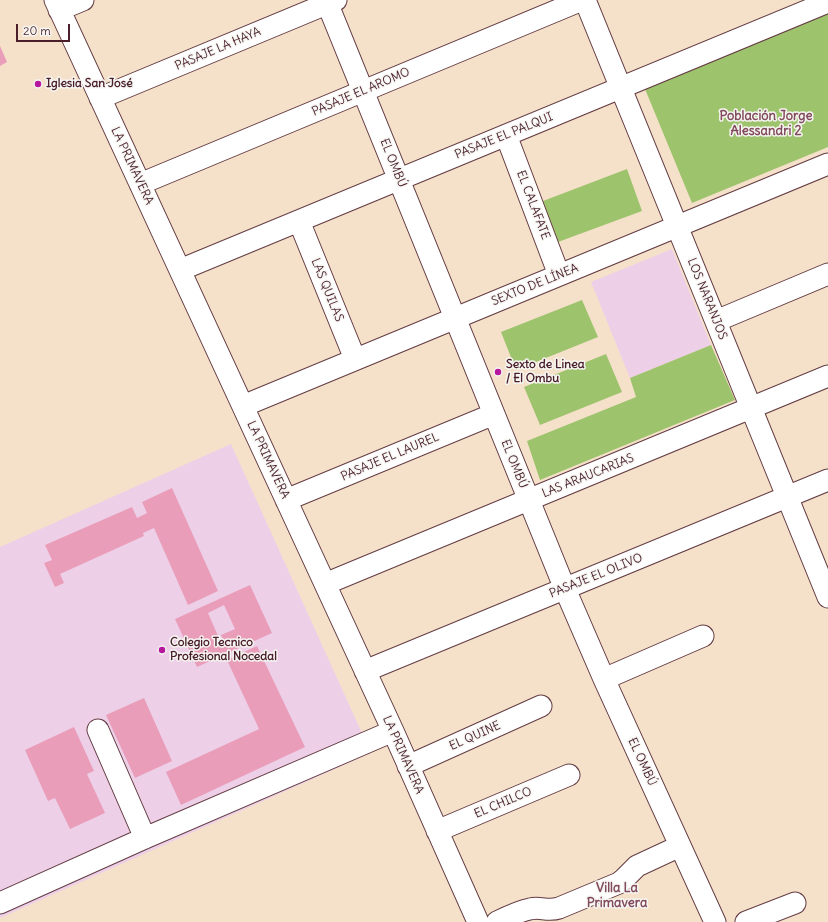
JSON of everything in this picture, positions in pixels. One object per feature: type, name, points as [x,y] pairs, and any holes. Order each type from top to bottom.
[{"type":"street","points":[[57,5],[83,0]]},
{"type":"street","name":"PASAJE EL AROMO","points":[[140,184],[582,0]]},
{"type":"street","name":"LOS NARANJOS","points":[[585,0],[828,597]]},
{"type":"street","name":"EL OMBÚ","points":[[330,1],[363,91],[565,589],[604,679],[715,922]]},
{"type":"street","name":"PASAJE LA HAYA","points":[[100,98],[330,1]]},
{"type":"street","name":"PASAJE EL PALQUI","points":[[180,270],[828,2]]},
{"type":"street","name":"LA PRIMAVERA","points":[[57,5],[393,731],[478,922]]},
{"type":"street","name":"EL CALAFATE","points":[[506,135],[559,275]]},
{"type":"street","name":"SEXTO DE LÍNEA","points":[[243,406],[828,164]]},
{"type":"street","name":"LAS QUILAS","points":[[299,221],[356,359]]},
{"type":"street","points":[[716,320],[828,274]]},
{"type":"street","name":"LAS ARAUCARIAS","points":[[325,584],[828,376]]},
{"type":"street","name":"PASAJE EL LAUREL","points":[[286,500],[494,414]]},
{"type":"street","name":"PASAJE EL OLIVO","points":[[365,671],[828,480]]},
{"type":"street","points":[[604,679],[703,636]]},
{"type":"street","name":"EL QUINE","points":[[408,766],[541,706]]},
{"type":"street","points":[[98,730],[145,838]]},
{"type":"street","points":[[0,903],[145,838],[393,731]]},
{"type":"street","name":"EL CHILCO","points":[[437,831],[569,775]]},
{"type":"street","points":[[497,922],[531,908],[546,910],[559,908],[619,883],[637,866],[680,846]]},
{"type":"street","points":[[746,922],[795,903]]},
{"type":"shaded area","points":[[672,249],[711,345],[630,378],[591,282]]},
{"type":"shaded area","name":"Colegio Tecnico Profesional Nocedal","points":[[231,444],[371,753],[0,918],[0,547]]},
{"type":"green space","points":[[828,14],[828,147],[692,203],[645,89]]},
{"type":"green space","points":[[627,169],[642,211],[558,242],[543,201]]},
{"type":"green space","points":[[582,300],[598,337],[516,370],[501,332]]},
{"type":"green space","points":[[711,345],[735,400],[540,480],[527,441],[636,397],[630,378]]},
{"type":"green space","points":[[606,354],[622,392],[540,425],[524,387]]},
{"type":"building","points":[[0,46],[7,62],[0,66]]},
{"type":"building","points":[[172,488],[218,591],[188,605],[154,528],[143,533],[144,536],[60,574],[64,583],[55,587],[44,563],[52,560],[45,545],[132,507],[137,518],[147,513],[142,502]]},
{"type":"building","points":[[250,585],[272,633],[197,667],[175,619]],"holes":[[[224,605],[235,629],[221,635],[225,644],[222,645],[208,613]]]},
{"type":"building","points":[[257,646],[305,747],[181,805],[166,772],[259,729],[227,660]]},
{"type":"building","points":[[144,698],[172,761],[135,778],[106,715]]},
{"type":"building","points":[[74,727],[94,771],[87,774],[105,813],[70,829],[55,798],[48,801],[25,750]]},
{"type":"place","name":"Iglesia San José","points":[[38,84]]},
{"type":"place","name":"Sexto de Linea / El Ombu","points":[[498,372]]},
{"type":"place","name":"Colegio Tecnico Profesional Nocedal","points":[[162,650]]},
{"type":"district","name":"Población Jorge Alessandri 2","points":[[766,124]]},
{"type":"district","name":"Villa La Primavera","points":[[617,896]]}]
